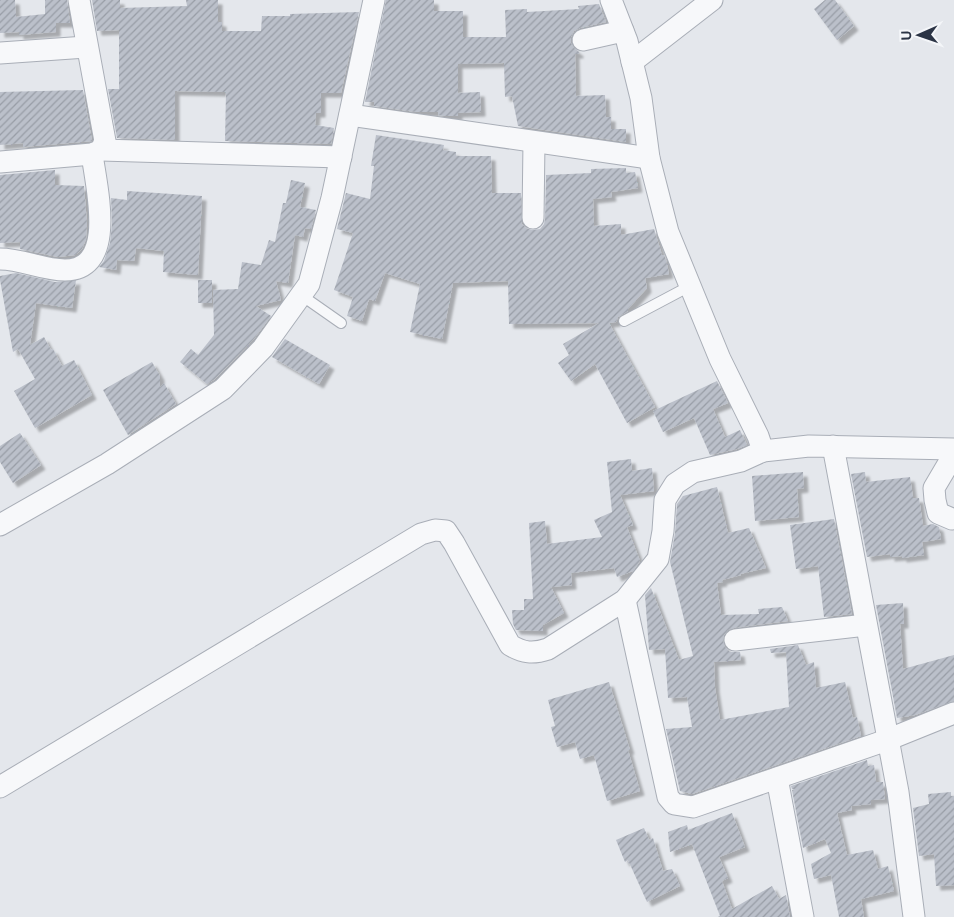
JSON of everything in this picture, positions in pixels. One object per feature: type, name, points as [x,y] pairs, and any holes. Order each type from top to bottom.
[{"type":"street","points":[[0,259],[65,270],[79,268],[88,262],[99,244],[96,152],[105,141],[86,47],[79,0]]},
{"type":"street","points":[[0,524],[107,464],[223,389],[262,348],[309,284],[332,198],[374,0]]},
{"type":"street","points":[[611,0],[623,31],[641,98],[649,158],[668,232],[720,359],[758,436],[763,451]]},
{"type":"street","points":[[632,62],[712,0]]},
{"type":"street","points":[[583,40],[623,31]]},
{"type":"street","points":[[0,53],[86,47]]},
{"type":"street","points":[[350,115],[649,158]]},
{"type":"street","points":[[533,218],[534,142]]},
{"type":"street","points":[[0,162],[96,152],[341,157]]},
{"type":"street","points":[[0,787],[412,539],[434,530],[446,531],[454,543],[510,644],[521,651],[536,653],[548,649],[625,600],[658,560],[666,500],[675,484],[693,472],[740,461],[763,451],[809,446],[954,449]]},
{"type":"street","points":[[833,446],[898,792],[914,917]]},
{"type":"street","points":[[952,519],[938,513],[934,488],[954,454]]},
{"type":"street","points":[[625,600],[668,797],[674,804],[693,807],[887,740],[954,713]]},
{"type":"street","points":[[735,640],[866,625]]},
{"type":"street","points":[[777,778],[803,917]]},
{"type":"lane","points":[[624,321],[690,286]]},
{"type":"lane","points":[[301,295],[341,323]]},
{"type":"building","points":[[0,0],[15,0],[16,17],[45,14],[45,0],[67,0],[70,23],[56,23],[56,32],[19,35],[19,32],[0,33]]},
{"type":"building","points":[[92,0],[120,0],[120,8],[187,6],[186,0],[218,0],[218,22],[222,22],[222,31],[261,31],[262,16],[359,12],[341,93],[321,93],[321,113],[316,113],[315,125],[334,128],[331,144],[225,141],[226,92],[175,91],[175,140],[117,138],[108,89],[119,89],[119,30],[97,31]]},
{"type":"building","points":[[386,0],[434,0],[434,11],[463,11],[463,37],[506,37],[505,10],[527,9],[527,12],[579,9],[578,6],[599,4],[606,22],[580,28],[574,31],[571,37],[571,43],[579,52],[579,54],[575,54],[576,96],[605,95],[606,117],[611,117],[611,129],[626,129],[626,142],[518,126],[512,96],[505,97],[504,63],[458,64],[458,93],[480,92],[481,112],[458,113],[458,116],[444,116],[438,115],[438,112],[416,112],[374,106],[374,102],[365,102]]},
{"type":"building","points":[[825,0],[835,0],[854,26],[837,40],[814,9]]},
{"type":"building","points":[[83,90],[92,141],[23,147],[23,143],[0,145],[0,92]]},
{"type":"building","points":[[376,135],[444,145],[443,150],[456,152],[456,156],[491,156],[492,193],[521,193],[522,224],[532,230],[540,229],[544,224],[546,175],[591,173],[591,169],[626,168],[626,173],[635,172],[638,188],[611,192],[612,197],[593,199],[594,226],[621,224],[621,235],[654,229],[662,255],[664,255],[666,260],[669,274],[645,278],[647,288],[628,311],[618,317],[616,322],[609,323],[655,407],[627,423],[595,364],[571,381],[558,363],[569,355],[563,344],[599,323],[509,324],[508,281],[453,283],[442,339],[410,332],[420,284],[385,273],[375,301],[369,299],[362,321],[347,316],[353,297],[334,290],[353,233],[337,229],[346,193],[370,199],[374,166],[371,166]]},
{"type":"building","points":[[55,170],[55,185],[84,186],[87,224],[86,239],[82,249],[75,255],[58,257],[20,249],[20,242],[0,243],[0,175]]},
{"type":"building","points":[[291,180],[305,183],[300,207],[316,210],[311,229],[305,228],[303,237],[295,235],[288,283],[276,281],[281,300],[256,306],[271,316],[253,340],[215,379],[207,384],[180,362],[191,349],[198,355],[214,335],[213,290],[238,289],[242,262],[261,265],[269,240],[275,242],[283,203],[286,203]]},
{"type":"building","points":[[127,191],[202,196],[198,275],[163,272],[164,251],[136,248],[134,261],[117,260],[116,270],[99,267],[104,261],[110,243],[112,224],[111,198],[127,200]]},
{"type":"building","points":[[16,273],[55,282],[76,280],[72,308],[36,303],[30,345],[44,337],[62,366],[74,360],[92,395],[35,428],[14,391],[35,379],[18,349],[13,352],[0,280],[0,276]]},
{"type":"building","points":[[198,280],[212,280],[212,303],[198,303]]},
{"type":"building","points":[[285,339],[330,365],[319,384],[272,357]]},
{"type":"building","points":[[152,362],[160,376],[160,387],[164,383],[176,404],[128,435],[103,390]]},
{"type":"building","points":[[717,381],[728,403],[713,409],[725,437],[740,430],[747,445],[710,455],[694,418],[663,432],[653,411]]},
{"type":"building","points":[[20,433],[41,465],[13,483],[0,462],[0,446]]},
{"type":"building","points":[[631,459],[632,471],[652,468],[654,491],[620,495],[633,525],[627,527],[640,561],[633,571],[617,577],[614,568],[571,573],[572,585],[551,587],[564,613],[543,625],[543,631],[516,630],[513,624],[512,610],[524,610],[524,599],[533,599],[529,523],[545,521],[547,544],[602,537],[594,520],[612,512],[607,462]]},
{"type":"building","points":[[803,472],[804,488],[797,489],[799,517],[755,521],[752,476]]},
{"type":"building","points":[[865,472],[866,482],[910,477],[913,498],[919,498],[923,526],[933,524],[939,527],[941,539],[922,542],[924,555],[902,558],[902,556],[890,557],[890,554],[867,557],[851,474]]},
{"type":"building","points":[[717,487],[728,533],[749,528],[766,568],[740,574],[717,583],[721,615],[759,614],[758,609],[782,607],[788,621],[734,628],[728,630],[724,635],[725,647],[730,652],[740,652],[741,660],[714,662],[715,688],[720,720],[789,707],[786,652],[771,653],[770,649],[798,645],[806,665],[814,662],[816,688],[845,682],[853,718],[857,717],[861,736],[692,794],[680,791],[666,729],[692,727],[687,697],[668,698],[665,649],[649,650],[645,595],[651,588],[679,660],[693,656],[670,562],[677,504],[683,496]]},
{"type":"building","points":[[834,519],[852,614],[824,617],[818,566],[796,569],[790,525]]},
{"type":"building","points":[[903,603],[904,624],[900,624],[903,669],[954,655],[954,701],[915,715],[897,718],[876,605]]},
{"type":"building","points":[[609,682],[630,750],[628,750],[640,791],[607,801],[594,755],[580,759],[575,742],[557,747],[551,727],[555,726],[548,700]]},
{"type":"building","points":[[867,760],[868,766],[874,765],[876,782],[883,782],[885,799],[871,800],[871,804],[851,806],[852,810],[837,813],[847,855],[873,850],[878,869],[888,866],[894,891],[861,899],[864,917],[839,917],[831,875],[814,879],[811,864],[831,853],[825,839],[803,848],[792,790],[795,789],[792,789],[791,786]]},
{"type":"building","points":[[951,792],[951,796],[954,796],[954,885],[936,886],[934,854],[919,856],[913,808],[929,804],[928,794]]},
{"type":"building","points":[[732,813],[745,847],[719,857],[728,878],[722,881],[732,909],[772,886],[779,899],[786,895],[790,917],[718,917],[720,916],[692,844],[670,852],[668,832],[687,825],[688,830]]},
{"type":"building","points":[[644,828],[649,840],[653,838],[663,871],[672,869],[680,886],[647,902],[628,860],[625,862],[616,840]]}]
